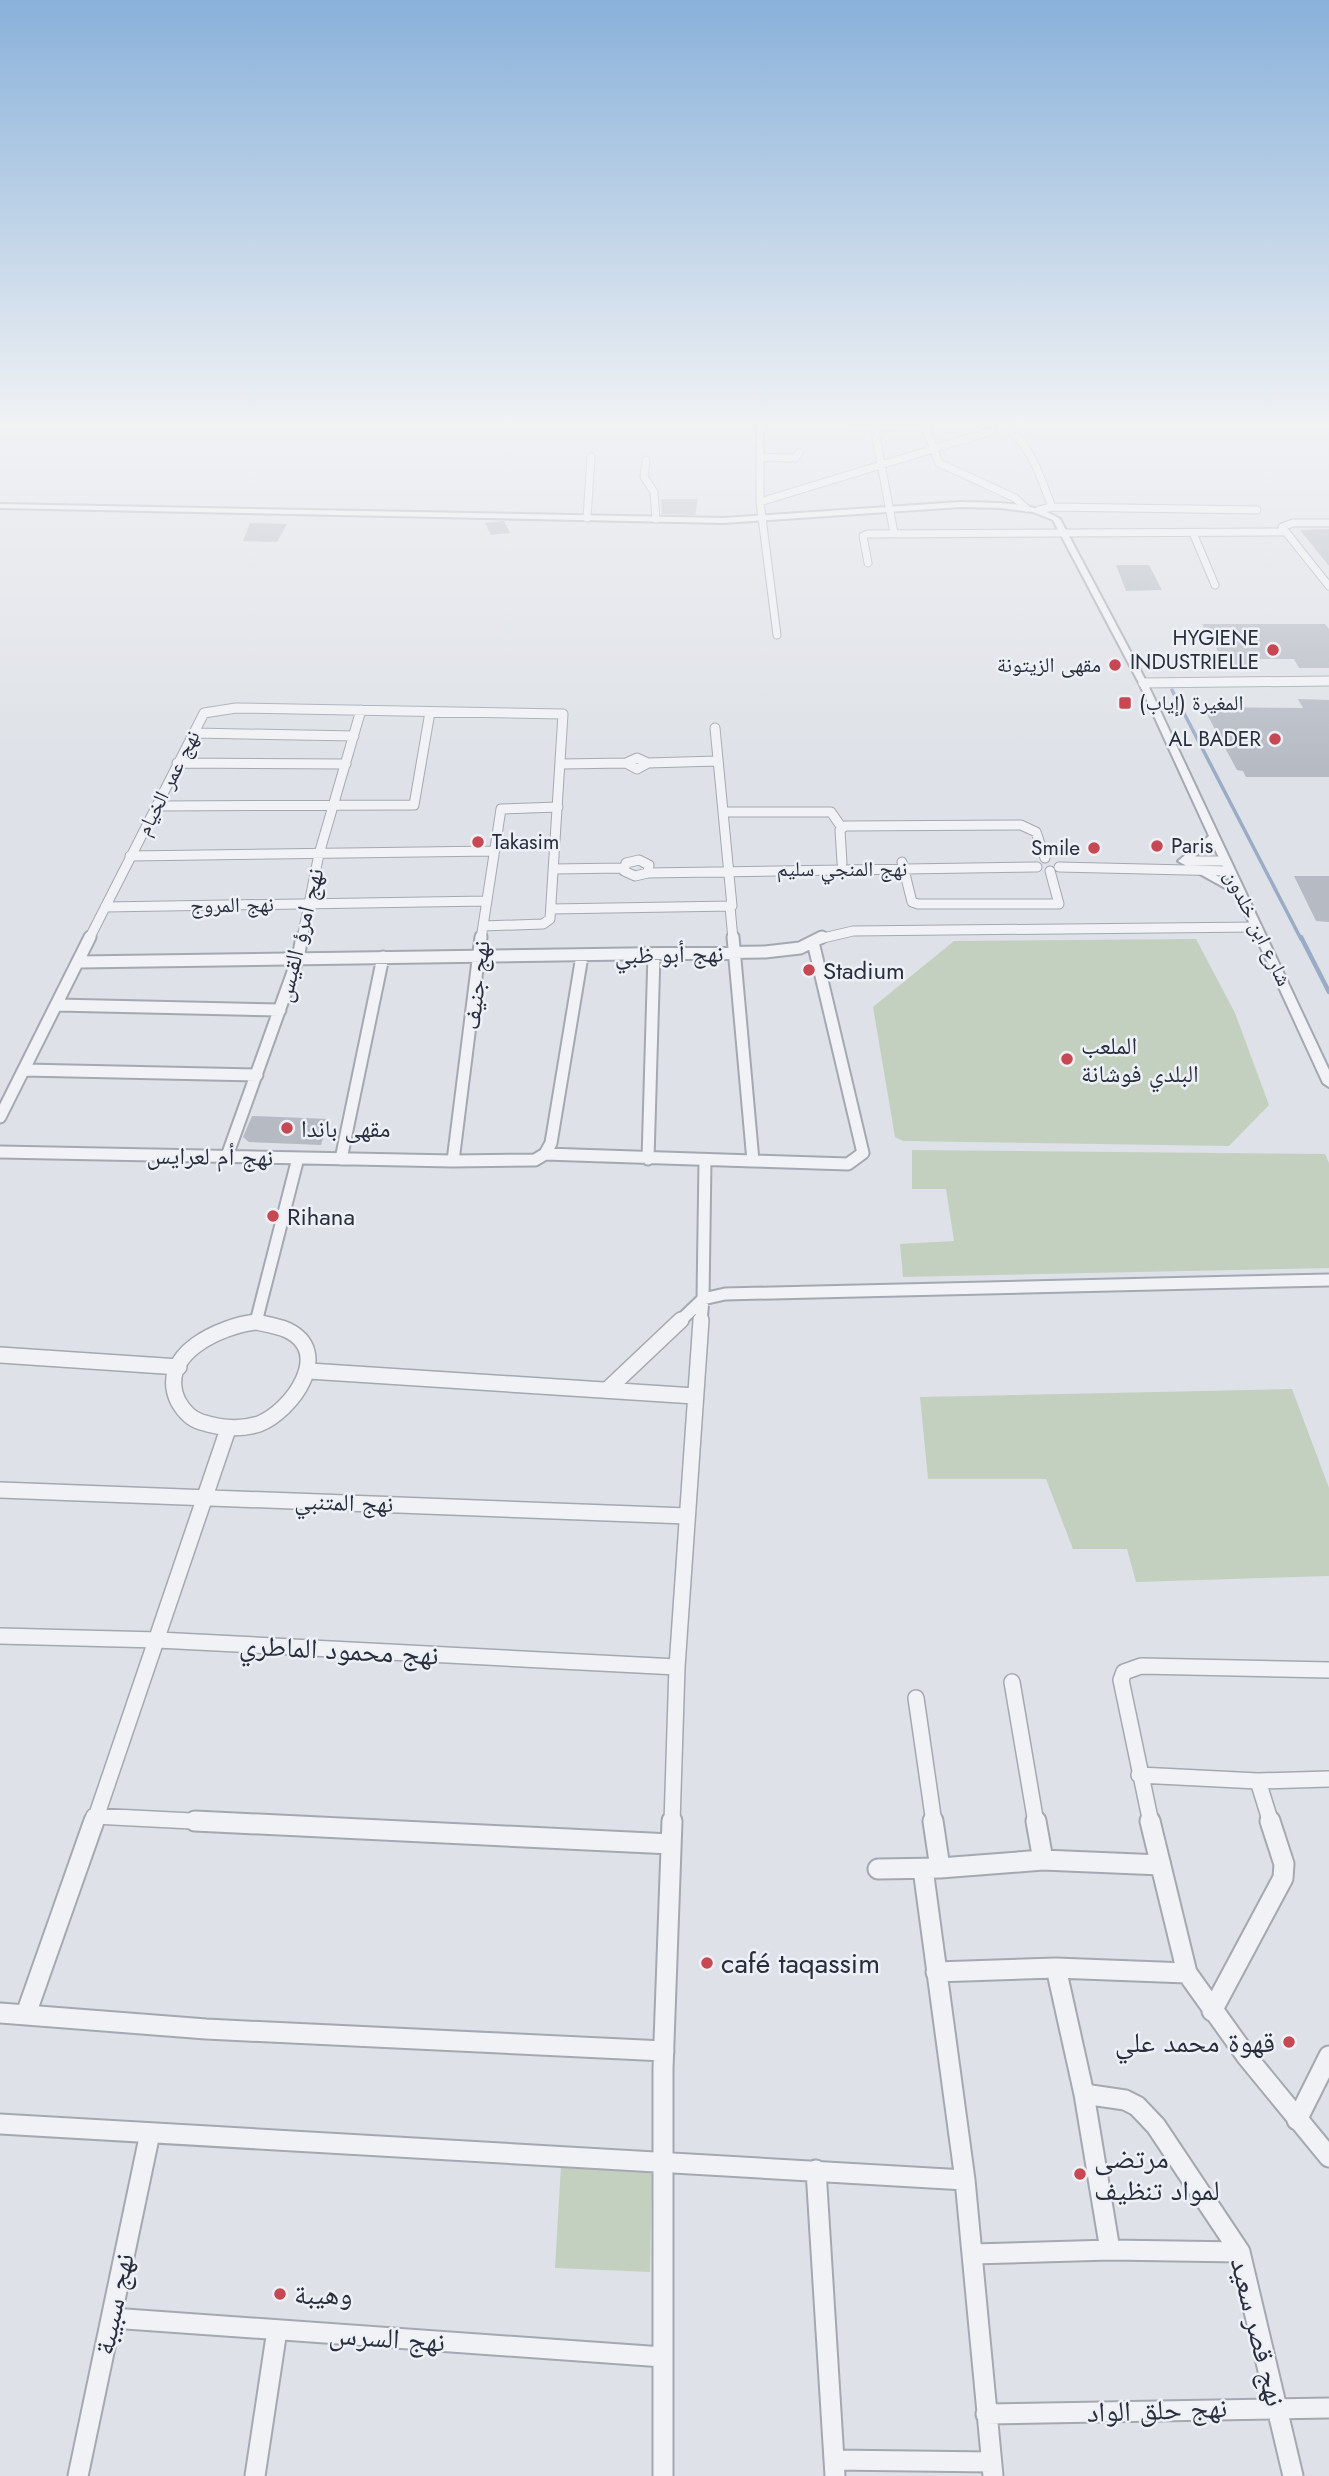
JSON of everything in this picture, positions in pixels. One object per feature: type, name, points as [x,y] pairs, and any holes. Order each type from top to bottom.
[{"type":"street","points":[[765,537],[777,635]]},
{"type":"street","points":[[863,537],[868,563]]},
{"type":"street","name":"شارع ابن خلدون","points":[[1064,537],[1143,683],[1314,1046]]},
{"type":"street","points":[[1195,537],[1215,585]]},
{"type":"street","points":[[1288,537],[1329,586]]},
{"type":"street","points":[[1143,683],[1329,681]]},
{"type":"street","name":"نهج عمر الخيام","points":[[0,1117],[204,713],[216,709],[499,713]]},
{"type":"street","name":"نهج امرؤ القيس","points":[[227,1156],[298,958],[319,854],[361,710]]},
{"type":"street","points":[[156,806],[336,803],[414,805],[429,712]]},
{"type":"street","points":[[483,926],[547,924],[551,909],[563,713],[499,713]]},
{"type":"street","points":[[715,728],[732,867],[730,907],[753,1161]]},
{"type":"street","points":[[194,733],[354,736]]},
{"type":"street","points":[[561,764],[626,763],[637,769],[648,763],[717,761]]},
{"type":"street","points":[[177,763],[346,764]]},
{"type":"street","points":[[501,809],[558,807]]},
{"type":"street","name":"نهج جنيف","points":[[453,1161],[486,901],[501,809]]},
{"type":"street","points":[[724,812],[831,812],[842,828],[842,863]]},
{"type":"street","points":[[842,828],[1021,825],[1036,832],[1039,862]]},
{"type":"street","points":[[1183,860],[1214,837]]},
{"type":"street","points":[[130,856],[494,851]]},
{"type":"street","points":[[1055,866],[1183,860],[1227,866]]},
{"type":"street","points":[[623,869],[626,863],[634,861],[648,869]]},
{"type":"street","name":"نهج المنجي سليم","points":[[648,869],[1039,862],[1055,866]]},
{"type":"street","name":"نهج المنجي سليم","points":[[732,867],[842,863],[903,865]]},
{"type":"street","points":[[903,865],[912,902],[918,904],[1059,904],[1055,866]]},
{"type":"street","points":[[1055,866],[1227,866]]},
{"type":"street","points":[[1194,868],[1240,893]]},
{"type":"street","points":[[553,869],[623,869],[635,876],[648,869]]},
{"type":"street","name":"نهج المروج","points":[[105,907],[486,901]]},
{"type":"street","points":[[551,909],[730,907]]},
{"type":"street","name":"نهج أبو ظبي","points":[[79,962],[736,953],[788,951],[837,933],[853,931],[1257,927]]},
{"type":"street","name":"نهج أم لعرايس","points":[[0,1152],[523,1161],[535,1160],[548,1149],[648,1158],[848,1164],[863,1153],[813,942]]},
{"type":"street","points":[[648,1158],[654,954]]},
{"type":"street","points":[[548,1149],[582,956]]},
{"type":"street","points":[[341,1159],[383,957]]},
{"type":"street","points":[[57,1005],[280,1010]]},
{"type":"street","points":[[1314,1046],[1329,1069]]},
{"type":"street","points":[[1314,1046],[1329,1083]]},
{"type":"street","points":[[24,1070],[257,1075]]},
{"type":"street","points":[[256,1322],[298,1158]]},
{"type":"street","points":[[663,2476],[664,2051],[677,1668],[703,1299],[705,1160]]},
{"type":"street","points":[[607,1390],[703,1299],[725,1294],[1329,1280]]},
{"type":"street","points":[[256,1322],[281,1326],[299,1339],[307,1350],[309,1371],[300,1393],[282,1411],[256,1424],[228,1429],[202,1423],[183,1409],[175,1389],[179,1367],[188,1353],[206,1337],[231,1326],[256,1322]]},
{"type":"street","points":[[0,1355],[179,1367]]},
{"type":"street","points":[[309,1371],[695,1396]]},
{"type":"street","points":[[26,2014],[158,1640],[228,1429]]},
{"type":"street","name":"نهج المتنبي","points":[[0,1490],[687,1516]]},
{"type":"street","name":"نهج محمود الماطري","points":[[0,1636],[158,1640],[677,1668]]},
{"type":"street","points":[[1329,1670],[1141,1665],[1124,1672],[1121,1680],[1139,1776],[1186,1973],[1212,2011],[1329,2157]]},
{"type":"street","points":[[1012,1682],[1043,1860]]},
{"type":"street","points":[[816,2171],[835,2468],[992,2469],[965,2180],[936,1972],[932,1869],[916,1698]]},
{"type":"street","points":[[1139,1776],[1258,1781],[1329,1779]]},
{"type":"street","points":[[1212,2011],[1283,1878],[1284,1864],[1258,1781]]},
{"type":"street","points":[[94,1816],[671,1844]]},
{"type":"street","points":[[878,1869],[932,1869],[1043,1860],[1161,1865]]},
{"type":"street","points":[[936,1972],[1056,1969],[1186,1973]]},
{"type":"street","points":[[1056,1969],[1084,2094],[1110,2250]]},
{"type":"street","points":[[0,2013],[206,2029],[664,2051]]},
{"type":"street","points":[[1297,2120],[1329,2056]]},
{"type":"street","name":"نهج قصر سعيد","points":[[1084,2094],[1125,2100],[1137,2106],[1156,2126],[1240,2252],[1293,2476]]},
{"type":"street","points":[[0,2124],[965,2180]]},
{"type":"street","name":"نهج سبيبة","points":[[78,2476],[150,2133]]},
{"type":"street","points":[[973,2254],[1110,2250],[1240,2252]]},
{"type":"street","name":"نهج السرس","points":[[111,2318],[663,2357]]},
{"type":"street","points":[[256,2476],[277,2330]]},
{"type":"street","name":"نهج حلق الواد","points":[[986,2414],[1329,2408]]},
{"type":"green space","name":"الملعب البلدي فوشانة","points":[[1196,939],[1235,1013],[1269,1105],[1229,1146],[903,1141],[895,1137],[873,1007],[954,941]]},
{"type":"green space","points":[[912,1150],[1325,1154],[1329,1163],[1329,1268],[903,1277],[900,1244],[954,1241],[946,1189],[912,1189]]},
{"type":"green space","points":[[1292,1389],[1329,1488],[1329,1576],[1136,1582],[1127,1549],[1073,1549],[1046,1479],[928,1479],[920,1397]]},
{"type":"green space","points":[[561,2166],[652,2169],[650,2272],[555,2268]]},
{"type":"building","points":[[245,537],[280,537],[277,542],[243,541]]},
{"type":"building","points":[[1305,537],[1329,537],[1329,566]]},
{"type":"building","points":[[1116,565],[1149,565],[1162,590],[1126,591]]},
{"type":"building","name":"HYGIENE INDUSTRIELLE","points":[[1202,624],[1325,624],[1329,629],[1329,668],[1299,668],[1294,659],[1251,659],[1258,670],[1229,670]]},
{"type":"building","name":"AL BADER","points":[[1298,699],[1329,700],[1329,777],[1246,777],[1243,771],[1237,770],[1203,707],[1303,708]]},
{"type":"building","points":[[1294,876],[1329,876],[1329,922],[1316,921]]},
{"type":"building","name":"مقهى باندا","points":[[252,1116],[329,1119],[321,1145],[249,1142],[243,1137]]},
{"type":"waterway","points":[[1172,690],[1301,939]]},
{"type":"waterway","points":[[1301,937],[1329,992]]},
{"type":"place","name":"HYGIENE INDUSTRIELLE","points":[[1273,650]]},
{"type":"place","name":"مقهى الزيتونة","points":[[1115,665]]},
{"type":"place","name":"المغيرة (إياب)","points":[[1125,703]]},
{"type":"place","name":"AL BADER","points":[[1275,739]]},
{"type":"place","name":"Takasim","points":[[478,842]]},
{"type":"place","name":"Paris","points":[[1157,846]]},
{"type":"place","name":"Smile","points":[[1094,848]]},
{"type":"place","name":"Stadium","points":[[809,970]]},
{"type":"place","name":"الملعب البلدي فوشانة","points":[[1067,1059]]},
{"type":"place","name":"مقهى باندا","points":[[287,1128]]},
{"type":"place","name":"Rihana","points":[[273,1216]]},
{"type":"place","name":"café taqassim","points":[[707,1963]]},
{"type":"place","name":"قهوة محمد علي","points":[[1289,2042]]},
{"type":"place","name":"مرتضى لمواد تنظيف","points":[[1080,2174]]},
{"type":"place","name":"وهيبة","points":[[280,2294]]}]
